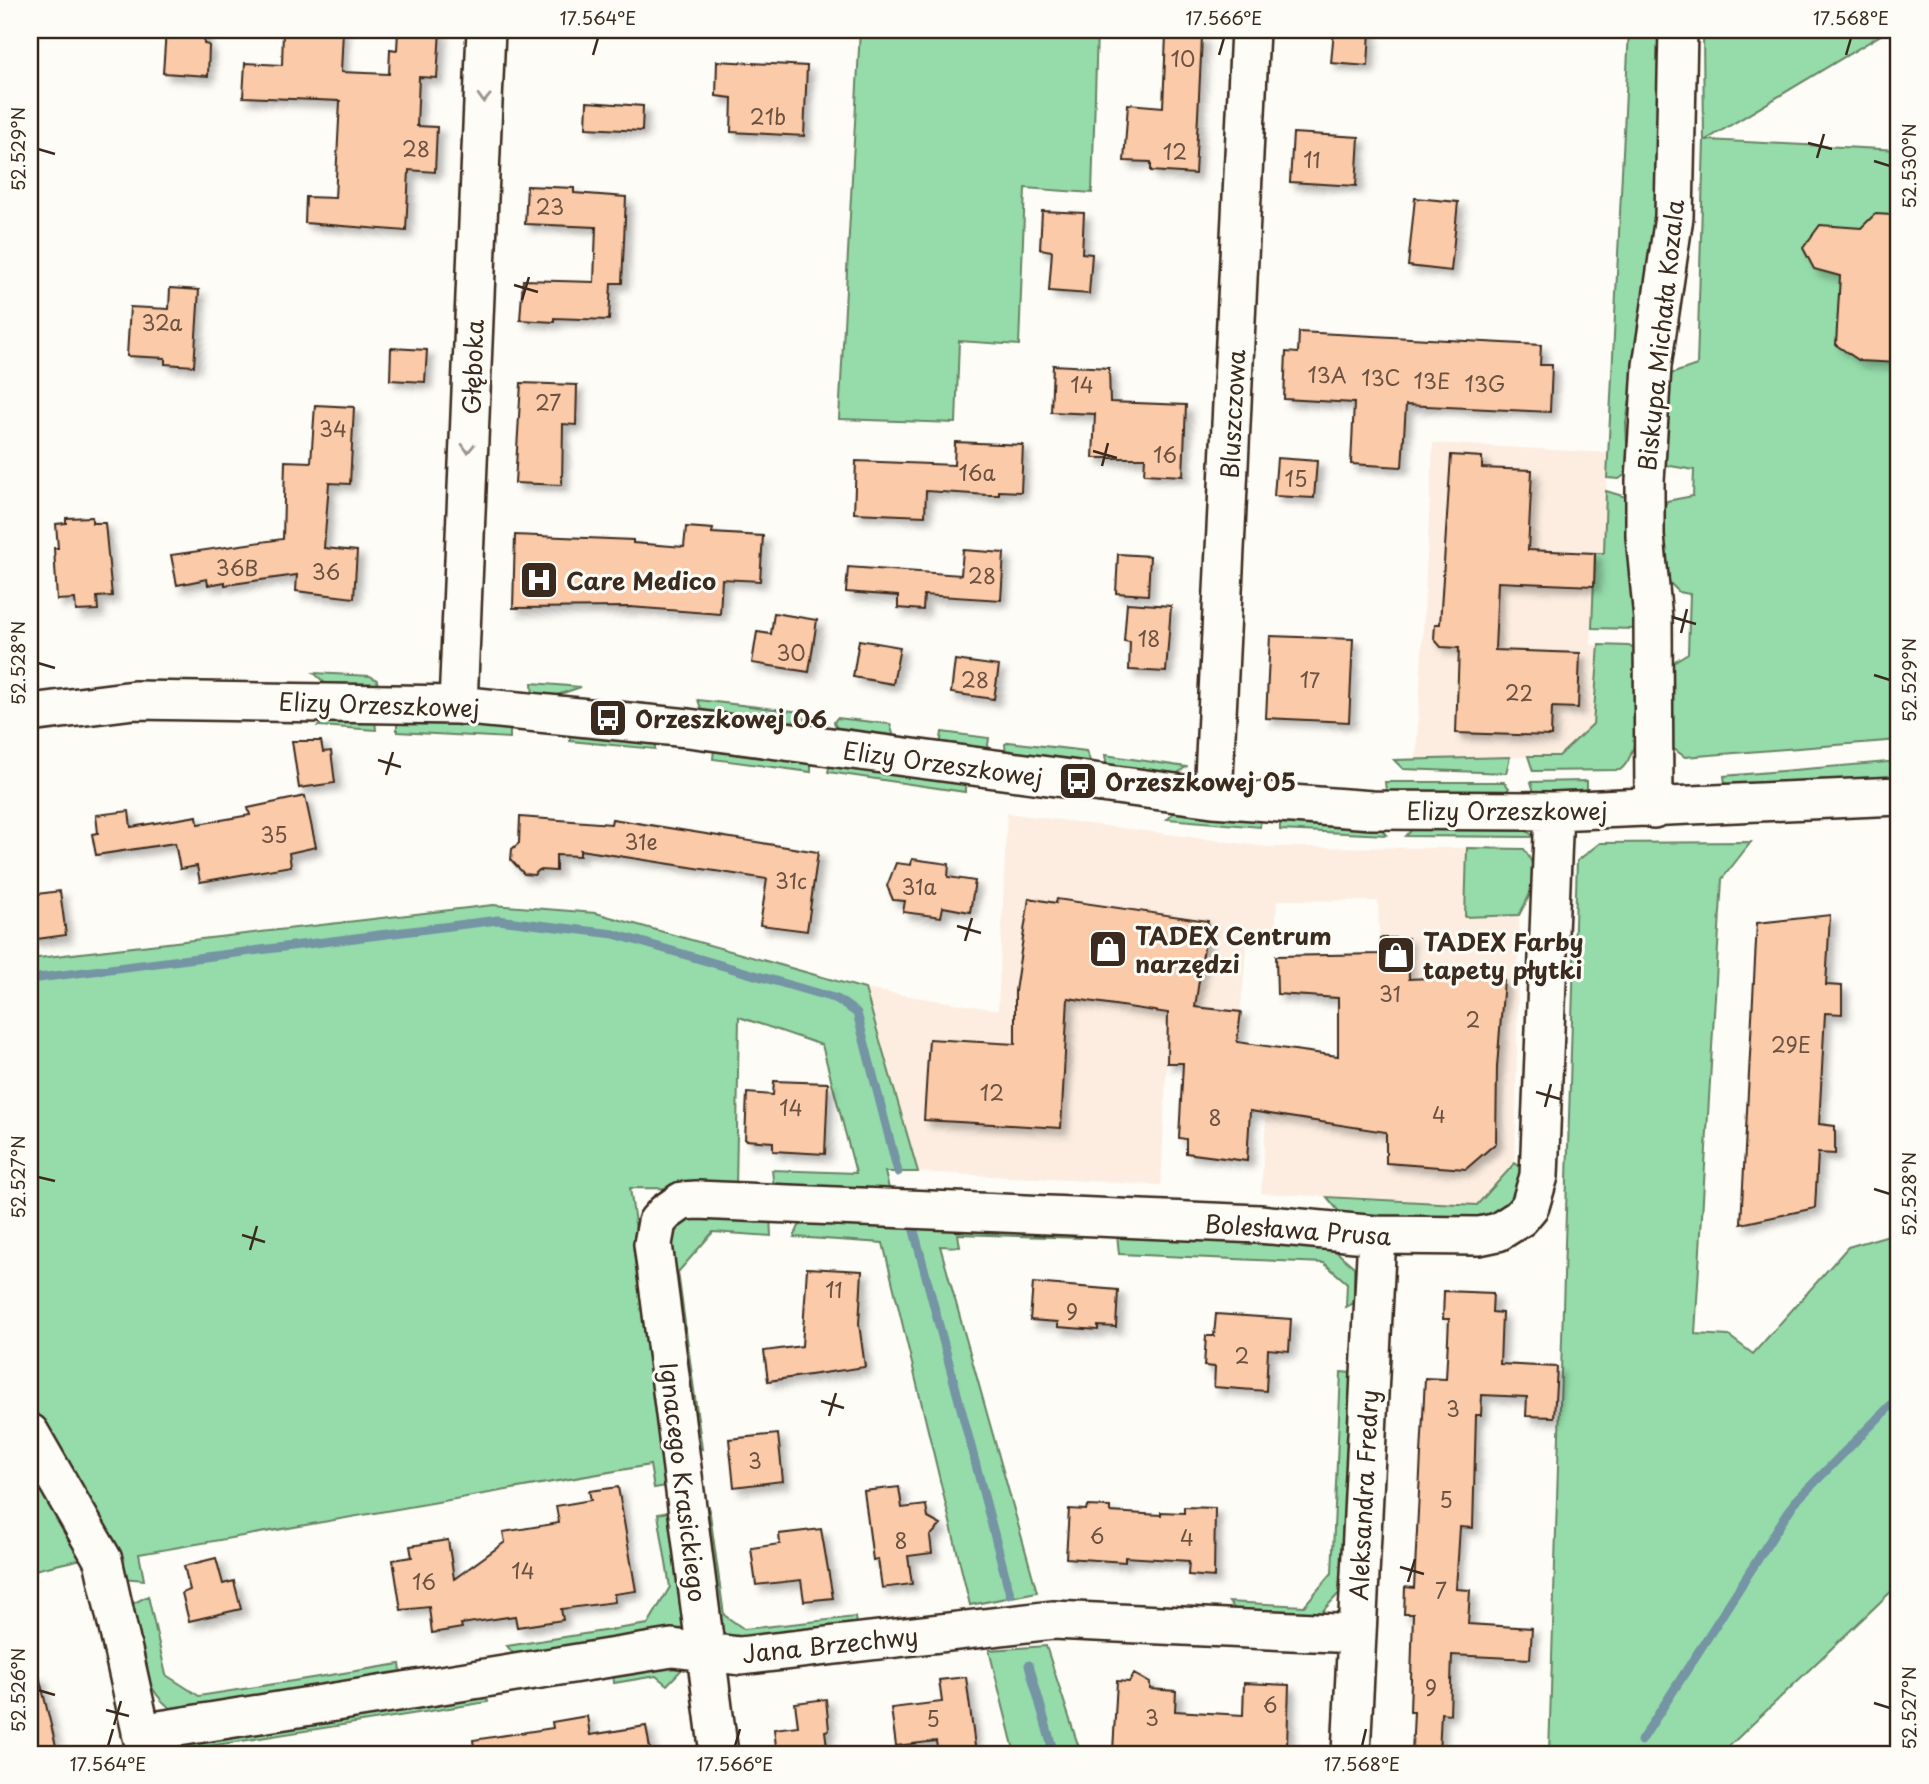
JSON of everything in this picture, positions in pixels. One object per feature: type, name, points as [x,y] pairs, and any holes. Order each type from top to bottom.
[{"type":"street","name":"Głęboka","points":[[458,705],[486,30]]},
{"type":"street","name":"Bluszczowa","points":[[1213,798],[1250,30]]},
{"type":"street","name":"Biskupa Michała Kozala","points":[[1654,808],[1653,619],[1645,536],[1645,481],[1652,366],[1674,217],[1678,30]]},
{"type":"street","name":"Elizy Orzeszkowej","points":[[30,713],[134,700],[458,705],[688,728],[1213,798],[1372,810],[1553,811],[1899,796]]},
{"type":"street","name":"Bolesława Prusa","points":[[665,1213],[682,1201],[764,1201],[1259,1224],[1377,1235],[1479,1236],[1511,1225],[1530,1206],[1539,1176],[1553,811]]},
{"type":"street","name":"Ignacego Krasickiego","points":[[665,1213],[657,1222],[653,1244],[719,1754]]},
{"type":"street","name":"Aleksandra Fredry","points":[[1351,1754],[1377,1235]]},
{"type":"street","points":[[30,1433],[103,1560],[144,1744]]},
{"type":"street","name":"Jana Brzechwy","points":[[144,1744],[673,1648],[740,1656],[1053,1620],[1357,1634]]},
{"type":"shaded area","points":[[1433,443],[1608,453],[1604,553],[1595,553],[1591,645],[1599,645],[1596,722],[1559,756],[1416,761]]},
{"type":"shaded area","points":[[1007,813],[1267,847],[1467,848],[1465,916],[1519,915],[1515,1163],[1477,1205],[1261,1193],[1271,1047],[1342,1056],[1346,1011],[1338,1011],[1337,995],[1380,977],[1378,901],[1277,900],[1275,935],[1249,931],[1237,1042],[1168,1036],[1161,1185],[918,1172],[865,989],[998,1010]]},
{"type":"green space","points":[[860,30],[1097,30],[1092,193],[1025,188],[1019,345],[959,341],[956,423],[839,419]]},
{"type":"green space","points":[[1629,30],[1669,30],[1665,210],[1645,306],[1626,423],[1628,465],[1626,474],[1619,479],[1607,478]]},
{"type":"green space","points":[[1703,30],[1889,30],[1706,140],[1899,150],[1899,740],[1685,757],[1660,739],[1662,669],[1688,653],[1690,594],[1679,592],[1667,580],[1662,513],[1667,501],[1693,496],[1694,470],[1665,465],[1659,450],[1668,375],[1697,365],[1704,141]]},
{"type":"green space","points":[[1606,491],[1626,497],[1640,621],[1635,629],[1592,628],[1595,553],[1604,553]]},
{"type":"green space","points":[[1599,645],[1629,646],[1640,653],[1639,716],[1628,761],[1620,770],[1533,771],[1528,756],[1559,756],[1593,724]]},
{"type":"green space","points":[[314,673],[370,676],[377,680],[378,688],[327,685]]},
{"type":"green space","points":[[532,683],[581,687],[551,697],[533,697]]},
{"type":"green space","points":[[698,700],[801,712],[804,719],[800,725],[707,715],[702,711]]},
{"type":"green space","points":[[328,718],[375,720],[376,730],[318,726]]},
{"type":"green space","points":[[837,718],[890,724],[893,734],[891,738],[838,732],[834,722]]},
{"type":"green space","points":[[397,721],[510,728],[510,738],[397,732]]},
{"type":"green space","points":[[570,731],[655,740],[655,749],[570,741]]},
{"type":"green space","points":[[942,732],[989,738],[987,752],[940,746]]},
{"type":"green space","points":[[1009,742],[1086,751],[1091,763],[1006,753],[1005,744]]},
{"type":"green space","points":[[714,749],[811,762],[811,772],[713,759]]},
{"type":"green space","points":[[1105,755],[1186,767],[1172,777],[1107,768]]},
{"type":"green space","points":[[1510,757],[1506,773],[1403,769],[1394,760]]},
{"type":"green space","points":[[1899,761],[1899,780],[1726,791],[1724,776]]},
{"type":"green space","points":[[830,764],[965,783],[965,792],[828,772]]},
{"type":"green space","points":[[1587,781],[1587,792],[1539,793],[1534,792],[1531,782]]},
{"type":"green space","points":[[1385,782],[1504,782],[1509,788],[1504,794],[1391,793],[1386,790]]},
{"type":"green space","points":[[1175,811],[1261,818],[1260,827],[1167,819]]},
{"type":"green space","points":[[1280,820],[1379,825],[1386,835],[1280,830]]},
{"type":"green space","points":[[1415,826],[1521,827],[1535,837],[1406,836]]},
{"type":"green space","points":[[1751,842],[1722,879],[1695,1334],[1729,1336],[1753,1354],[1848,1247],[1899,1232],[1899,1584],[1721,1754],[1549,1754],[1577,861],[1600,843]]},
{"type":"green space","points":[[1467,848],[1524,849],[1533,866],[1534,882],[1519,915],[1465,917]]},
{"type":"green space","points":[[493,905],[596,913],[865,989],[918,1172],[885,1172],[891,1197],[774,1188],[772,1170],[856,1173],[822,1045],[739,1017],[736,1189],[630,1188],[672,1485],[654,1488],[650,1465],[139,1554],[144,1580],[122,1578],[100,1520],[30,1401],[30,959]]},
{"type":"green space","points":[[1515,1163],[1526,1171],[1512,1207],[1476,1222],[1350,1217],[1340,1213],[1327,1197],[1477,1205]]},
{"type":"green space","points":[[770,1216],[771,1236],[713,1232],[678,1272],[702,1449],[694,1446],[668,1243],[673,1229],[685,1218]]},
{"type":"green space","points":[[813,1218],[1080,1230],[1081,1238],[958,1234],[960,1247],[940,1246],[1037,1592],[970,1605],[883,1243],[794,1237],[799,1226]]},
{"type":"green space","points":[[1117,1234],[1333,1249],[1354,1267],[1354,1303],[1346,1307],[1347,1283],[1324,1263],[1119,1254]]},
{"type":"green space","points":[[1341,1372],[1351,1373],[1345,1578],[1342,1590],[1320,1614],[1239,1614],[1229,1602],[1304,1606],[1332,1573]]},
{"type":"green space","points":[[30,1455],[86,1558],[30,1571]]},
{"type":"green space","points":[[709,1507],[724,1615],[744,1629],[855,1617],[857,1630],[730,1640],[720,1630],[703,1513]]},
{"type":"green space","points":[[674,1511],[686,1616],[684,1626],[675,1635],[517,1658],[507,1646],[648,1624],[670,1587],[658,1514]]},
{"type":"green space","points":[[148,1596],[166,1675],[199,1696],[400,1664],[402,1679],[174,1710],[154,1690],[139,1649],[130,1605]]},
{"type":"green space","points":[[1046,1646],[1081,1754],[1015,1754],[989,1650]]},
{"type":"green space","points":[[688,1663],[667,1685],[656,1676],[614,1683],[612,1670]]},
{"type":"green space","points":[[486,1689],[488,1702],[197,1748],[193,1754],[169,1754],[173,1746]]},
{"type":"building","points":[[166,30],[205,30],[204,44],[209,45],[208,76],[163,73]]},
{"type":"building","points":[[313,30],[343,30],[341,72],[389,74],[390,49],[397,50],[398,30],[440,30],[437,78],[419,77],[417,126],[437,127],[435,172],[409,170],[406,231],[305,223],[306,197],[335,198],[340,101],[243,97],[245,63],[282,65],[283,31],[313,33]]},
{"type":"building","points":[[1334,30],[1370,30],[1368,66],[1331,63]]},
{"type":"building","points":[[1166,35],[1202,37],[1195,174],[1151,171],[1151,162],[1124,161],[1128,104],[1163,107]]},
{"type":"building","points":[[717,61],[807,66],[804,136],[731,132],[732,98],[716,96]]},
{"type":"building","points":[[587,102],[643,106],[642,131],[586,128]]},
{"type":"building","points":[[1293,133],[1359,137],[1356,186],[1290,182]]},
{"type":"building","points":[[527,186],[574,188],[574,193],[626,197],[622,283],[611,283],[609,320],[520,320],[523,280],[594,282],[596,227],[525,224]]},
{"type":"building","points":[[1415,198],[1458,202],[1451,271],[1408,266]]},
{"type":"building","points":[[1042,211],[1084,213],[1082,253],[1092,254],[1089,294],[1049,291],[1052,251],[1040,249]]},
{"type":"building","points":[[1875,214],[1892,215],[1899,223],[1899,363],[1860,361],[1836,345],[1840,276],[1814,269],[1803,248],[1820,225],[1861,228]]},
{"type":"building","points":[[170,288],[199,290],[194,366],[165,364],[165,358],[127,356],[130,307],[169,309]]},
{"type":"building","points":[[1299,332],[1541,345],[1540,365],[1552,365],[1550,412],[1406,405],[1402,467],[1351,464],[1354,403],[1284,399],[1286,352],[1298,353]]},
{"type":"building","points":[[391,348],[427,350],[425,382],[390,380]]},
{"type":"building","points":[[1053,365],[1109,368],[1110,402],[1186,405],[1183,476],[1144,474],[1145,458],[1093,458],[1095,414],[1051,412]]},
{"type":"building","points":[[521,383],[577,385],[576,425],[563,424],[562,485],[515,483]]},
{"type":"building","points":[[315,405],[354,407],[350,484],[329,483],[324,548],[357,551],[354,598],[296,591],[297,575],[225,585],[225,582],[208,585],[207,579],[177,585],[171,555],[283,539],[285,461],[311,462]]},
{"type":"building","points":[[955,442],[1023,445],[1021,492],[999,491],[999,495],[988,495],[926,491],[925,516],[854,513],[856,461],[954,465]]},
{"type":"building","points":[[1451,455],[1482,457],[1482,468],[1532,470],[1528,550],[1595,553],[1594,586],[1498,582],[1495,650],[1580,653],[1578,708],[1552,707],[1551,736],[1456,733],[1459,648],[1441,647],[1434,639],[1435,624],[1440,624]]},
{"type":"building","points":[[1277,458],[1317,461],[1314,498],[1274,496]]},
{"type":"building","points":[[92,517],[92,523],[105,523],[112,596],[97,597],[98,610],[76,611],[75,599],[57,600],[54,548],[58,548],[56,524],[66,523],[66,518]]},
{"type":"building","points":[[686,527],[713,529],[712,533],[763,536],[760,581],[722,579],[720,614],[630,607],[513,608],[515,535],[633,540],[633,543],[684,547]]},
{"type":"building","points":[[963,550],[1004,553],[1001,600],[924,595],[923,610],[898,608],[898,596],[846,592],[848,567],[961,575]]},
{"type":"building","points":[[1118,554],[1150,556],[1148,595],[1116,593]]},
{"type":"building","points":[[1127,603],[1171,606],[1166,672],[1129,670],[1130,642],[1124,641]]},
{"type":"building","points":[[774,613],[817,620],[809,672],[752,663],[757,632],[771,634]]},
{"type":"building","points":[[1270,636],[1353,639],[1349,722],[1266,718]]},
{"type":"building","points":[[859,640],[900,647],[893,684],[853,677]]},
{"type":"building","points":[[955,660],[999,666],[994,699],[951,693]]},
{"type":"building","points":[[292,741],[321,741],[323,752],[331,751],[335,783],[299,788]]},
{"type":"building","points":[[305,796],[316,847],[289,853],[291,866],[200,882],[197,866],[180,869],[175,843],[96,855],[92,834],[98,833],[96,815],[129,811],[131,827],[197,816],[198,824],[250,815],[248,808]]},
{"type":"building","points":[[520,817],[611,824],[612,819],[818,852],[807,931],[760,925],[767,879],[580,850],[580,856],[556,855],[556,871],[539,870],[534,875],[524,874],[511,860],[512,849],[519,843]]},
{"type":"building","points":[[912,859],[949,864],[948,877],[975,881],[970,912],[943,907],[941,917],[903,912],[905,901],[893,900],[887,886],[896,863],[911,865]]},
{"type":"building","points":[[60,891],[66,935],[30,940],[30,895]]},
{"type":"building","points":[[1029,898],[1056,903],[1057,899],[1208,921],[1195,1007],[1241,1012],[1237,1042],[1338,1056],[1338,998],[1277,994],[1276,956],[1380,954],[1380,938],[1408,938],[1409,979],[1450,977],[1464,973],[1504,980],[1497,1067],[1496,1143],[1466,1169],[1386,1163],[1386,1132],[1250,1111],[1247,1161],[1186,1153],[1186,1139],[1179,1138],[1183,1063],[1167,1063],[1168,1013],[1068,998],[1061,1128],[924,1120],[929,1039],[1015,1044],[1015,991]]},
{"type":"building","points":[[1830,915],[1826,985],[1842,986],[1842,1014],[1825,1013],[1819,1124],[1835,1126],[1835,1154],[1818,1153],[1815,1208],[1741,1224],[1757,923]]},
{"type":"building","points":[[774,1081],[828,1083],[825,1154],[773,1151],[773,1142],[745,1140],[747,1093],[773,1095]]},
{"type":"building","points":[[807,1268],[862,1271],[859,1324],[865,1367],[768,1381],[764,1351],[802,1346]]},
{"type":"building","points":[[1033,1283],[1118,1290],[1116,1327],[1098,1326],[1098,1330],[1058,1327],[1058,1322],[1030,1320]]},
{"type":"building","points":[[1444,1291],[1493,1293],[1492,1312],[1502,1313],[1500,1364],[1557,1367],[1554,1417],[1526,1416],[1527,1397],[1482,1395],[1481,1415],[1476,1415],[1473,1528],[1460,1527],[1456,1589],[1470,1590],[1468,1624],[1532,1628],[1530,1659],[1452,1655],[1450,1714],[1441,1713],[1439,1754],[1412,1754],[1414,1712],[1410,1712],[1413,1614],[1404,1614],[1405,1587],[1414,1588],[1425,1378],[1446,1379],[1449,1319],[1443,1319]]},
{"type":"building","points":[[1216,1314],[1291,1319],[1289,1351],[1268,1349],[1266,1391],[1214,1387],[1215,1367],[1204,1366],[1206,1336],[1214,1336]]},
{"type":"building","points":[[778,1434],[783,1481],[734,1487],[729,1439]]},
{"type":"building","points":[[618,1487],[636,1591],[614,1594],[615,1602],[561,1609],[563,1620],[517,1627],[515,1616],[461,1624],[462,1628],[432,1633],[429,1607],[401,1610],[393,1560],[412,1557],[410,1546],[448,1540],[454,1579],[505,1542],[503,1532],[559,1523],[556,1506],[591,1500],[589,1491]]},
{"type":"building","points":[[899,1487],[902,1508],[926,1505],[928,1518],[941,1525],[930,1536],[932,1553],[908,1556],[912,1584],[882,1588],[878,1559],[873,1560],[864,1491]]},
{"type":"building","points":[[1087,1506],[1110,1507],[1110,1512],[1161,1515],[1161,1512],[1184,1513],[1184,1507],[1215,1508],[1214,1577],[1188,1575],[1189,1561],[1125,1557],[1125,1562],[1066,1558],[1069,1509],[1086,1510]]},
{"type":"building","points":[[821,1529],[833,1598],[804,1601],[801,1580],[756,1585],[751,1548],[780,1544],[779,1534]]},
{"type":"building","points":[[216,1558],[223,1584],[234,1581],[241,1609],[189,1621],[182,1593],[190,1590],[184,1566]]},
{"type":"building","points":[[1134,1674],[1150,1683],[1150,1689],[1176,1691],[1175,1711],[1243,1715],[1244,1683],[1289,1685],[1287,1745],[1273,1745],[1272,1754],[1113,1751],[1117,1681],[1129,1682]]},
{"type":"building","points":[[39,1676],[58,1754],[30,1754],[30,1677]]},
{"type":"building","points":[[966,1677],[976,1754],[938,1754],[936,1741],[896,1746],[891,1708],[942,1702],[939,1680]]},
{"type":"building","points":[[826,1699],[829,1730],[825,1731],[828,1754],[777,1754],[774,1729],[798,1726],[795,1703]]},
{"type":"building","points":[[587,1716],[590,1735],[646,1726],[651,1754],[475,1754],[473,1740],[553,1728],[552,1722]]},
{"type":"waterway","points":[[30,979],[498,920],[614,934],[837,999],[857,1013],[898,1172]]},
{"type":"waterway","points":[[912,1223],[1010,1594]]},
{"type":"waterway","points":[[1641,1741],[1794,1503],[1899,1397]]},
{"type":"waterway","points":[[1029,1665],[1054,1754]]},
{"type":"place","name":"Care Medico","points":[[539,580]]},
{"type":"place","name":"Orzeszkowej 06","points":[[608,718]]},
{"type":"place","name":"Orzeszkowej 05","points":[[1078,781]]},
{"type":"place","name":"TADEX Centrum narzędzi","points":[[1108,949]]},
{"type":"place","name":"TADEX Farby tapety płytki","points":[[1396,955]]}]
